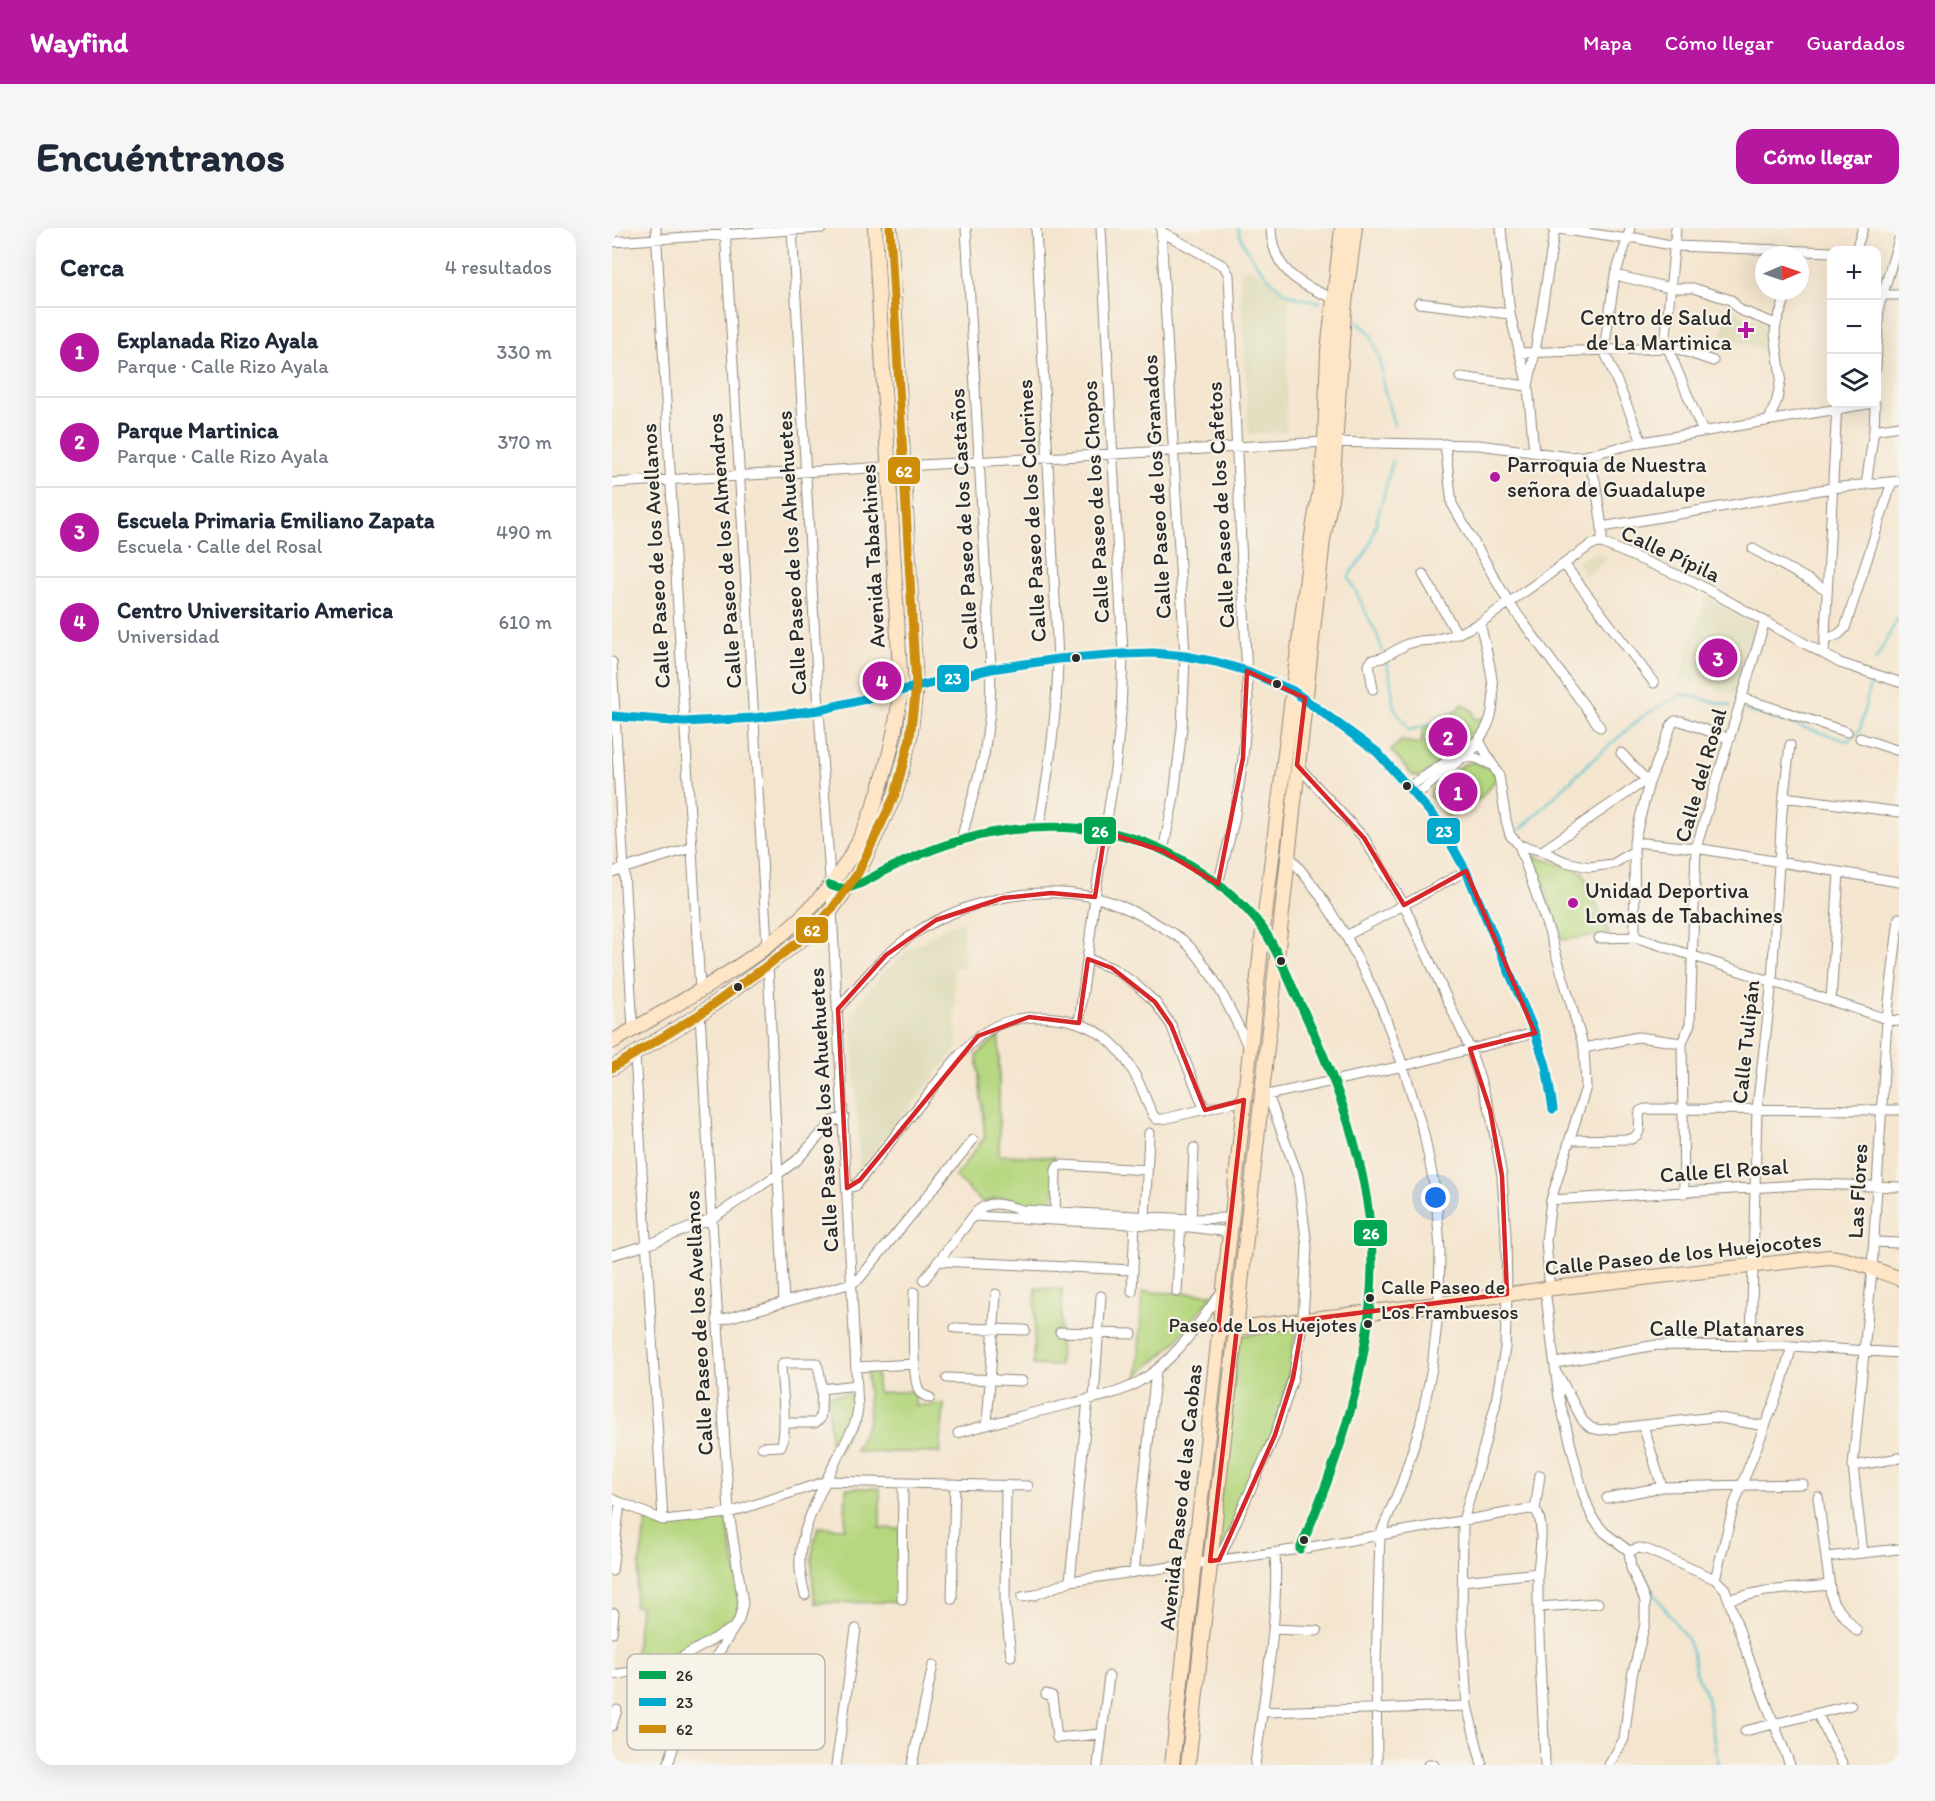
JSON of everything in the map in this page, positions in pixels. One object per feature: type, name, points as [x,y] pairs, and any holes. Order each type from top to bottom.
[{"type":"main road","name":"Avenida Tabachines","points":[[612,1042],[733,970],[811,907],[830,885],[853,851],[874,803],[892,744],[901,690],[875,228]]},
{"type":"main road","name":"Avenida Tabachines","points":[[612,1068],[700,1014],[806,936],[848,888],[871,848],[898,787],[912,728],[916,686],[890,228]]},
{"type":"main road","points":[[1331,443],[1342,228]]},
{"type":"main road","points":[[1337,306],[1355,228]]},
{"type":"main road","name":"Avenida Paseo de las Caobas","points":[[1188,1765],[1215,1561],[1255,1157],[1264,1096],[1297,765],[1299,694],[1313,529],[1331,443]]},
{"type":"main road","name":"Avenida Paseo de las Caobas","points":[[1172,1765],[1222,1291],[1225,1232],[1251,1050],[1263,930],[1332,493],[1331,443]]},
{"type":"main road","points":[[733,970],[741,984]]},
{"type":"main road","points":[[1237,1156],[1255,1157]]},
{"type":"main road","name":"Calle Paseo de los Huejocotes","points":[[1218,1330],[1439,1304],[1507,1294],[1547,1284],[1829,1257],[1844,1258],[1899,1278]]},
{"type":"street","name":"Calle Paseo de los Avellanos","points":[[656,228],[700,990]]},
{"type":"street","points":[[612,242],[725,231],[822,228]]},
{"type":"street","name":"Calle Paseo de los Castaños","points":[[961,840],[984,754],[990,712],[991,669],[966,228]]},
{"type":"street","name":"Calle Paseo de los Colorines","points":[[1036,228],[1058,659],[1057,709],[1050,768],[1039,827]]},
{"type":"street","name":"Calle Paseo de los Chopos","points":[[1079,1023],[1121,714],[1122,654],[1101,228]]},
{"type":"street","points":[[1271,228],[1274,248],[1280,262],[1301,284],[1337,306]]},
{"type":"street","points":[[1501,228],[1510,314],[1528,386],[1534,452]]},
{"type":"street","points":[[1528,386],[1554,228],[1629,233],[1636,238],[1675,246],[1755,251]]},
{"type":"street","points":[[1676,228],[1666,335],[1668,348],[1703,432]]},
{"type":"street","points":[[1857,246],[1863,228]]},
{"type":"street","name":"Calle Paseo de los Ahuehuetes","points":[[792,229],[838,1010],[857,1385],[857,1416],[810,1515],[803,1537],[800,1557],[805,1595]]},
{"type":"street","name":"Calle Paseo de los Cafetos","points":[[1161,230],[1224,266],[1229,275],[1248,700],[1234,821],[1218,884]]},
{"type":"street","name":"Calle Paseo de los Granados","points":[[1161,230],[1185,656],[1182,728],[1174,797],[1163,851]]},
{"type":"street","name":"Calle Paseo de los Almendros","points":[[725,231],[767,944]]},
{"type":"street","points":[[1629,233],[1615,274],[1604,350],[1642,442]]},
{"type":"street","points":[[1877,354],[1879,307],[1899,239]]},
{"type":"street","points":[[1809,253],[1827,252]]},
{"type":"street","points":[[1615,274],[1670,288],[1693,288],[1731,300],[1740,310],[1776,324]]},
{"type":"street","points":[[1883,295],[1899,295]]},
{"type":"street","points":[[1769,420],[1777,400],[1781,377],[1775,334],[1785,300]]},
{"type":"street","points":[[1419,303],[1510,314]]},
{"type":"street","points":[[1519,353],[1668,348],[1678,349],[1713,361]]},
{"type":"street","points":[[1460,377],[1528,386]]},
{"type":"street","points":[[903,466],[1331,443],[1479,445],[1570,457],[1827,408]]},
{"type":"street","points":[[1824,654],[1837,408]]},
{"type":"street","points":[[1866,485],[1875,408]]},
{"type":"street","points":[[1874,430],[1899,426]]},
{"type":"street","points":[[1444,444],[1452,504],[1509,603],[1600,727]]},
{"type":"street","points":[[1584,456],[1595,480],[1602,543]]},
{"type":"street","points":[[612,483],[888,467]]},
{"type":"street","points":[[1602,527],[1832,488],[1895,482],[1845,628],[1839,634],[1825,640]]},
{"type":"street","name":"Calle Pípila","points":[[1373,689],[1369,663],[1371,660],[1382,658],[1419,641],[1457,634],[1480,623],[1592,544],[1602,543],[1694,582],[1840,663],[1899,682]]},
{"type":"street","points":[[1753,549],[1827,590]]},
{"type":"street","points":[[1564,564],[1654,683]]},
{"type":"street","points":[[1423,574],[1457,634]]},
{"type":"street","name":"Calle del Rosal","points":[[1684,1193],[1682,1043],[1690,1023],[1696,848],[1766,621]]},
{"type":"street","points":[[1412,791],[1465,757],[1480,740],[1491,720],[1494,685],[1480,623]]},
{"type":"street","points":[[614,716],[684,722],[754,718],[819,710],[991,669],[1058,659],[1122,654],[1154,653],[1185,656],[1247,671],[1299,694],[1377,752],[1438,821],[1466,871],[1535,1033],[1546,1066],[1553,1109]]},
{"type":"street","points":[[612,662],[633,1029]]},
{"type":"street","points":[[1742,698],[1846,732]]},
{"type":"street","points":[[1635,938],[1634,846],[1648,781],[1672,724],[1675,721],[1681,721],[1730,739]]},
{"type":"street","points":[[1860,738],[1899,751]]},
{"type":"street","points":[[1412,791],[1480,740]]},
{"type":"street","points":[[1480,740],[1499,776],[1510,835],[1519,845],[1551,937],[1584,1048],[1586,1087],[1551,1200],[1546,1241],[1547,1284],[1559,1398],[1583,1493],[1592,1517],[1604,1532],[1629,1551],[1631,1568],[1645,1601],[1646,1624],[1632,1676],[1624,1739],[1609,1765]]},
{"type":"street","name":"Calle Tulipán","points":[[1751,1345],[1757,1109],[1772,981],[1778,862],[1790,745]]},
{"type":"street","points":[[1621,753],[1648,781]]},
{"type":"street","points":[[1465,757],[1476,758],[1494,766]]},
{"type":"street","points":[[1297,765],[1364,838],[1404,904],[1470,1049],[1490,1110],[1502,1176],[1506,1235],[1505,1348],[1495,1407],[1463,1521],[1462,1626],[1467,1707],[1482,1765]]},
{"type":"street","points":[[1542,851],[1648,781]]},
{"type":"street","points":[[1784,797],[1899,812]]},
{"type":"street","points":[[830,885],[848,888],[909,859],[961,840],[999,831],[1039,827],[1072,828],[1105,832],[1133,839],[1190,865],[1218,884],[1263,930],[1321,1050],[1350,1126],[1359,1160],[1369,1218],[1372,1265],[1369,1312],[1362,1361],[1349,1419],[1327,1485],[1300,1549]]},
{"type":"street","points":[[1519,845],[1542,851],[1566,862],[1589,867],[1613,864],[1634,846],[1696,848],[1899,882]]},
{"type":"street","points":[[612,872],[691,848]]},
{"type":"street","points":[[1287,853],[1318,892],[1346,936],[1380,1003],[1424,1134],[1436,1194],[1440,1250],[1439,1304],[1432,1368],[1420,1426],[1402,1484],[1380,1535],[1376,1665],[1377,1765]]},
{"type":"street","points":[[1346,936],[1466,871]]},
{"type":"street","points":[[1831,1001],[1839,872]]},
{"type":"street","points":[[838,1010],[886,955],[936,920],[959,910],[1003,898],[1051,893],[1095,897],[1146,917],[1183,941],[1210,973],[1251,1050]]},
{"type":"street","name":"Las Flores","points":[[1863,1553],[1853,1466],[1872,1270],[1887,1019],[1899,918]]},
{"type":"street","points":[[1599,938],[1635,938],[1899,1021]]},
{"type":"street","points":[[1088,959],[1112,968],[1133,982],[1155,1002],[1171,1025],[1205,1110]]},
{"type":"street","points":[[768,965],[784,1302]]},
{"type":"street","name":"Calle Paseo de los Avellanos","points":[[700,1014],[729,1513],[743,1594],[742,1611],[735,1627],[717,1654]]},
{"type":"street","points":[[848,1188],[855,1186],[957,1057],[978,1036],[1000,1025],[1029,1017],[1053,1017],[1079,1023],[1106,1038],[1127,1060],[1151,1113],[1156,1119],[1244,1100]]},
{"type":"street","points":[[1215,1561],[1275,1435],[1293,1378],[1303,1320],[1307,1246],[1298,1176],[1264,1096],[1403,1066],[1535,1033]]},
{"type":"street","points":[[1584,1048],[1638,1037],[1682,1043]]},
{"type":"street","points":[[635,1055],[663,1520]]},
{"type":"street","points":[[1570,1140],[1631,1139],[1640,1132],[1640,1111],[1645,1109],[1899,1110]]},
{"type":"street","points":[[612,1255],[647,1245],[711,1219],[797,1160],[833,1121],[844,1117]]},
{"type":"street","points":[[1145,1221],[1149,1132]]},
{"type":"street","points":[[717,1321],[859,1280],[973,1140]]},
{"type":"street","points":[[1177,1292],[1194,1148]]},
{"type":"street","points":[[1055,1216],[1058,1166],[1147,1170]]},
{"type":"street","name":"Calle El Rosal","points":[[1551,1200],[1815,1184],[1899,1187]]},
{"type":"street","points":[[924,1280],[981,1208],[1003,1203],[1022,1210],[1055,1216]]},
{"type":"street","points":[[973,1216],[1055,1216],[1186,1223],[1227,1218]]},
{"type":"street","points":[[1132,1292],[1135,1220]]},
{"type":"street","points":[[1186,1223],[1225,1232]]},
{"type":"street","points":[[1874,1242],[1899,1243]]},
{"type":"street","points":[[938,1261],[1132,1270]]},
{"type":"street","points":[[958,1433],[1135,1385],[1156,1370],[1192,1333],[1222,1291]]},
{"type":"street","points":[[914,1292],[915,1364],[919,1391],[930,1398]]},
{"type":"street","points":[[987,1425],[996,1294]]},
{"type":"street","points":[[1070,1581],[1101,1296]]},
{"type":"street","points":[[955,1328],[1025,1330]]},
{"type":"street","points":[[1060,1332],[1132,1334]]},
{"type":"street","name":"Calle Platanares","points":[[1556,1367],[1656,1345],[1792,1346],[1899,1353]]},
{"type":"street","points":[[1715,1578],[1734,1505],[1787,1367],[1792,1346]]},
{"type":"street","points":[[762,1447],[782,1445],[784,1423],[781,1368],[783,1363],[816,1363],[819,1368],[821,1389],[818,1421],[815,1423],[784,1423]]},
{"type":"street","points":[[856,1367],[915,1364]]},
{"type":"street","points":[[1556,1367],[1583,1421],[1591,1428],[1601,1430],[1714,1417],[1765,1426]]},
{"type":"street","points":[[1134,1572],[1156,1370]]},
{"type":"street","points":[[947,1378],[1022,1381]]},
{"type":"street","points":[[821,1389],[857,1385]]},
{"type":"street","points":[[1643,1425],[1662,1487]]},
{"type":"street","points":[[1853,1466],[1899,1458]]},
{"type":"street","points":[[1535,1510],[1540,1474]]},
{"type":"street","points":[[612,1571],[616,1501],[663,1520],[729,1513],[827,1481],[1028,1486]]},
{"type":"street","points":[[902,1599],[903,1483]]},
{"type":"street","points":[[952,1599],[955,1484]]},
{"type":"street","points":[[1607,1498],[1662,1487],[1803,1484]]},
{"type":"street","points":[[1006,1485],[1005,1603],[1011,1656]]},
{"type":"street","points":[[1818,1497],[1831,1596],[1834,1604],[1857,1632]]},
{"type":"street","points":[[1022,1597],[1070,1581],[1300,1549],[1529,1509],[1535,1510],[1540,1516],[1541,1527],[1538,1573],[1545,1765]]},
{"type":"street","points":[[1629,1551],[1639,1548],[1648,1550],[1715,1578],[1725,1589],[1790,1765]]},
{"type":"street","points":[[1826,1557],[1899,1550]]},
{"type":"street","points":[[1255,1765],[1274,1629],[1275,1552]]},
{"type":"street","points":[[1463,1581],[1538,1573]]},
{"type":"street","points":[[1729,1599],[1766,1591],[1829,1585]]},
{"type":"street","points":[[1539,1607],[1598,1603]]},
{"type":"street","points":[[612,1633],[614,1613]]},
{"type":"street","points":[[688,1654],[735,1627]]},
{"type":"street","points":[[836,1765],[856,1629]]},
{"type":"street","points":[[1274,1629],[1317,1631]]},
{"type":"street","points":[[912,1765],[933,1665]]},
{"type":"street","points":[[612,1675],[627,1673]]},
{"type":"street","points":[[1098,1765],[1109,1677]]},
{"type":"street","points":[[1046,1695],[1052,1696],[1057,1738],[1101,1734]]},
{"type":"street","points":[[1745,1731],[1851,1704]]},
{"type":"street","points":[[1262,1712],[1467,1707]]},
{"type":"street","points":[[612,1726],[617,1710]]},
{"type":"street","points":[[1817,1713],[1843,1765]]},
{"type":"street","name":"Calle Paseo de los Avellanos","points":[[668,1765],[673,1750]]},
{"type":"street","points":[[1428,1765],[1434,1765]]},
{"type":"highlighted area","points":[[1247,671],[1305,698],[1297,765],[1364,838],[1404,905],[1466,871],[1535,1033],[1470,1049],[1490,1110],[1502,1176],[1507,1294],[1303,1320],[1293,1378],[1275,1435],[1219,1560],[1210,1561],[1237,1328],[1218,1330],[1244,1100],[1205,1110],[1171,1025],[1155,1002],[1112,968],[1088,959],[1079,1023],[1029,1017],[978,1036],[860,1180],[847,1188],[838,1009],[886,955],[936,920],[1003,898],[1051,893],[1095,897],[1105,832],[1163,851],[1218,884],[1243,758]]},
{"type":"shaded area","points":[[1251,267],[1289,297],[1286,431],[1249,434],[1240,270]]},
{"type":"shaded area","name":"Centro de Salud de La Martinica","points":[[1729,308],[1771,325],[1762,350],[1721,335]]},
{"type":"shaded area","points":[[1596,552],[1608,558],[1585,576],[1577,562]]},
{"type":"shaded area","points":[[1707,597],[1759,628],[1738,696],[1681,678],[1692,637]]},
{"type":"shaded area","points":[[962,921],[965,967],[953,968],[957,1049],[860,1169],[851,1015],[871,986],[908,951],[943,929]]},
{"type":"green space","points":[[1462,704],[1473,711],[1474,719],[1486,718],[1481,732],[1420,777],[1412,775],[1391,750],[1401,741],[1421,744],[1423,727],[1441,725]]},
{"type":"green space","points":[[1474,762],[1491,769],[1497,778],[1481,798],[1448,819],[1430,796],[1431,789],[1464,764]]},
{"type":"green space","name":"Unidad Deportiva Lomas de Tabachines","points":[[1533,856],[1583,872],[1609,934],[1562,940]]},
{"type":"green space","points":[[999,1036],[999,1155],[1055,1157],[1053,1207],[1036,1207],[1007,1198],[983,1203],[955,1177],[985,1137],[977,1055]]},
{"type":"green space","points":[[1036,1288],[1062,1289],[1059,1366],[1033,1365]]},
{"type":"green space","points":[[1142,1292],[1214,1294],[1173,1345],[1138,1375]]},
{"type":"green space","points":[[1296,1328],[1289,1376],[1273,1434],[1221,1551],[1214,1552],[1239,1336]]},
{"type":"green space","points":[[876,1369],[878,1393],[915,1391],[915,1406],[944,1404],[940,1453],[855,1451],[869,1420],[867,1370]]},
{"type":"green space","points":[[852,1394],[855,1396],[855,1416],[838,1452],[831,1452],[828,1397]]},
{"type":"green space","points":[[846,1488],[880,1488],[880,1528],[900,1529],[899,1602],[815,1603],[812,1556],[815,1538],[818,1527],[845,1528]]},
{"type":"green space","points":[[726,1518],[741,1596],[738,1613],[732,1621],[679,1654],[635,1654],[640,1607],[634,1606],[646,1521],[660,1524]]},
{"type":"waterway","points":[[1238,228],[1245,246],[1267,277],[1293,296],[1320,302]]},
{"type":"waterway","points":[[1352,317],[1371,334],[1380,361],[1384,388],[1394,425]]},
{"type":"waterway","points":[[1383,653],[1378,637],[1349,578],[1371,541],[1393,460]]},
{"type":"waterway","points":[[1875,661],[1899,616]]},
{"type":"waterway","points":[[1385,659],[1394,707],[1409,730],[1425,726],[1450,714]]},
{"type":"waterway","points":[[1745,710],[1848,741],[1860,730],[1870,684]]},
{"type":"waterway","points":[[1520,830],[1588,764],[1643,716],[1682,694],[1731,706]]},
{"type":"waterway","points":[[1643,1572],[1655,1595],[1687,1639],[1693,1654],[1695,1670],[1707,1698],[1718,1765]]},
{"type":"transit line","name":"62","points":[[612,1068],[700,1014],[806,936],[832,909],[858,873],[895,795],[910,738],[916,686],[890,228]]},
{"type":"transit line","name":"23","points":[[612,716],[684,722],[754,718],[819,710],[991,669],[1058,659],[1123,654],[1153,653],[1185,656],[1247,671],[1293,691],[1377,752],[1438,821],[1466,871],[1535,1033],[1546,1066],[1553,1109]]},
{"type":"transit line","name":"26","points":[[830,885],[851,887],[924,853],[996,832],[1049,827],[1084,829],[1102,831],[1147,843],[1191,865],[1231,895],[1263,929],[1281,961],[1338,1093],[1359,1160],[1370,1230],[1372,1265],[1370,1302],[1359,1375],[1340,1446],[1300,1549]]},
{"type":"place","name":"Centro de Salud de La Martinica","points":[[1746,330]]},
{"type":"place","name":"Parroquia de Nuestra señora de Guadalupe","points":[[1495,477]]},
{"type":"place","name":"Escuela Primaria Emiliano Zapata","points":[[1718,658]]},
{"type":"place","name":"Centro Universitario America","points":[[882,681]]},
{"type":"place","name":"Parque Martinica","points":[[1448,737]]},
{"type":"place","name":"Explanada Rizo Ayala","points":[[1458,792]]},
{"type":"place","name":"Unidad Deportiva Lomas de Tabachines","points":[[1573,903]]},
{"type":"place","name":"Calle Paseo de Los Frambuesos","points":[[1370,1298]]},
{"type":"place","name":"Paseo de Los Huejotes","points":[[1368,1324]]}]
